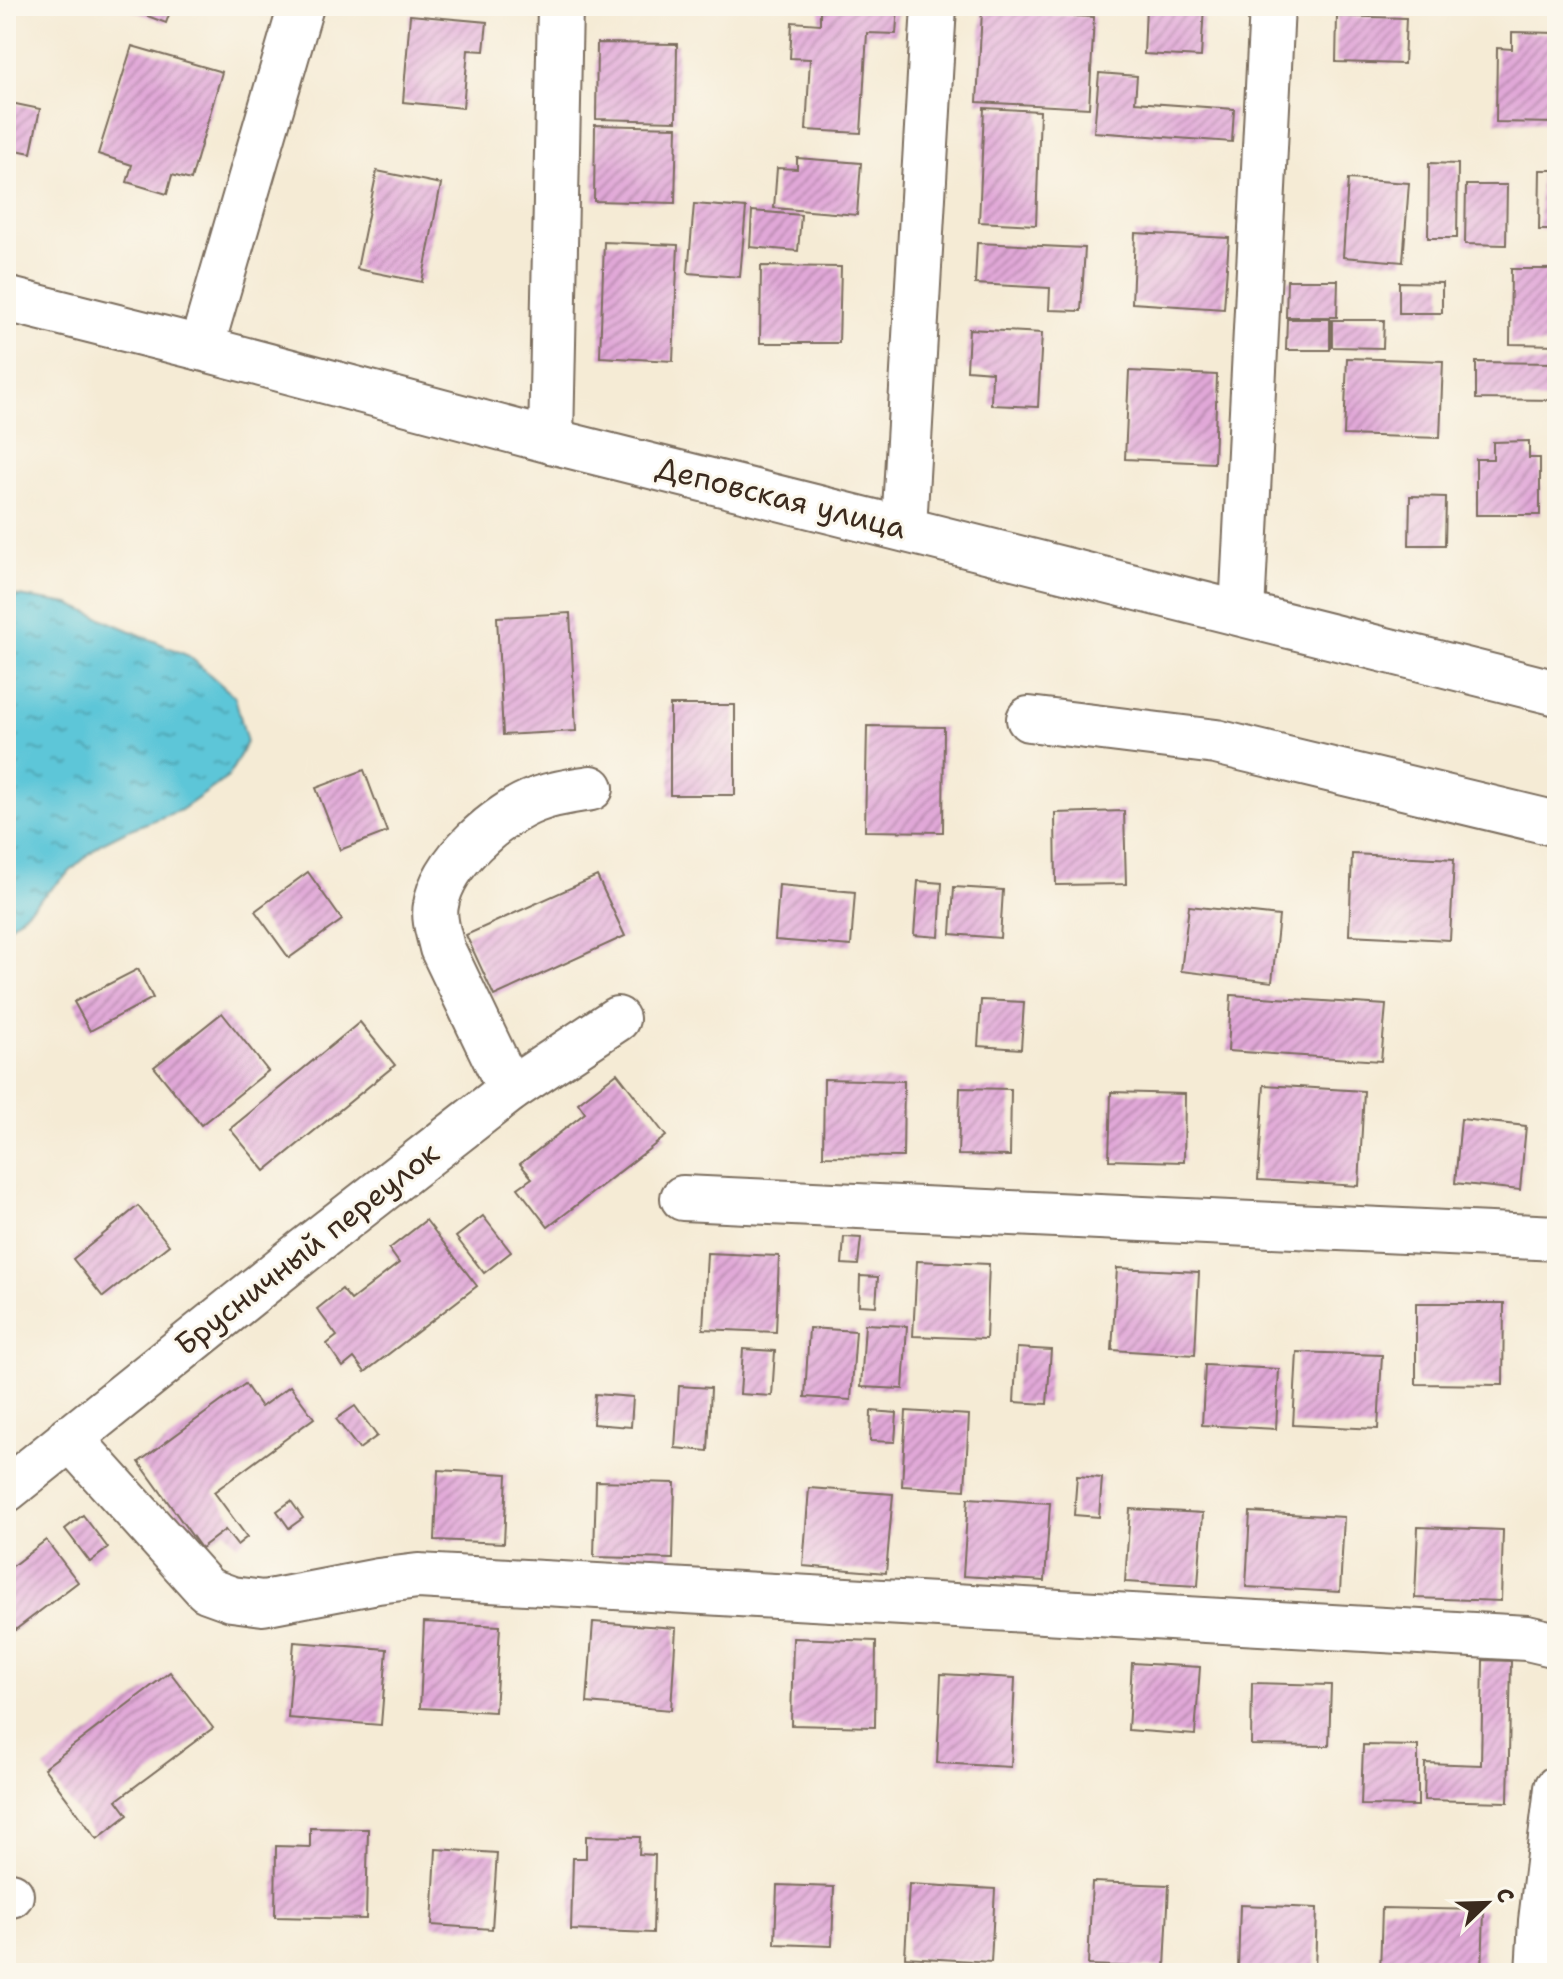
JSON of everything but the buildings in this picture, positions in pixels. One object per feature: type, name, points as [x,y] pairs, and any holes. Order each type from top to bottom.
[{"type":"street","points":[[201,348],[301,6]]},
{"type":"street","points":[[551,441],[560,6]]},
{"type":"street","points":[[904,528],[934,6]]},
{"type":"street","points":[[1242,613],[1272,6]]},
{"type":"street","name":"Деповская улица","points":[[6,299],[551,441],[1557,693]]},
{"type":"street","points":[[1029,719],[1216,742],[1557,824]]},
{"type":"street","points":[[510,1090],[442,948],[435,906],[444,878],[463,853],[494,825],[533,801],[591,788]]},
{"type":"street","name":"Брусничный переулок","points":[[6,1490],[510,1090],[617,1019]]},
{"type":"street","points":[[683,1198],[1557,1238]]},
{"type":"street","points":[[69,1437],[207,1590],[232,1599],[263,1603],[418,1576],[1527,1638],[1557,1645]]},
{"type":"street","points":[[1538,1973],[1557,1788]]},
{"type":"water","points":[[6,594],[69,604],[189,656],[235,697],[247,742],[228,777],[181,810],[100,844],[6,930]]}]
